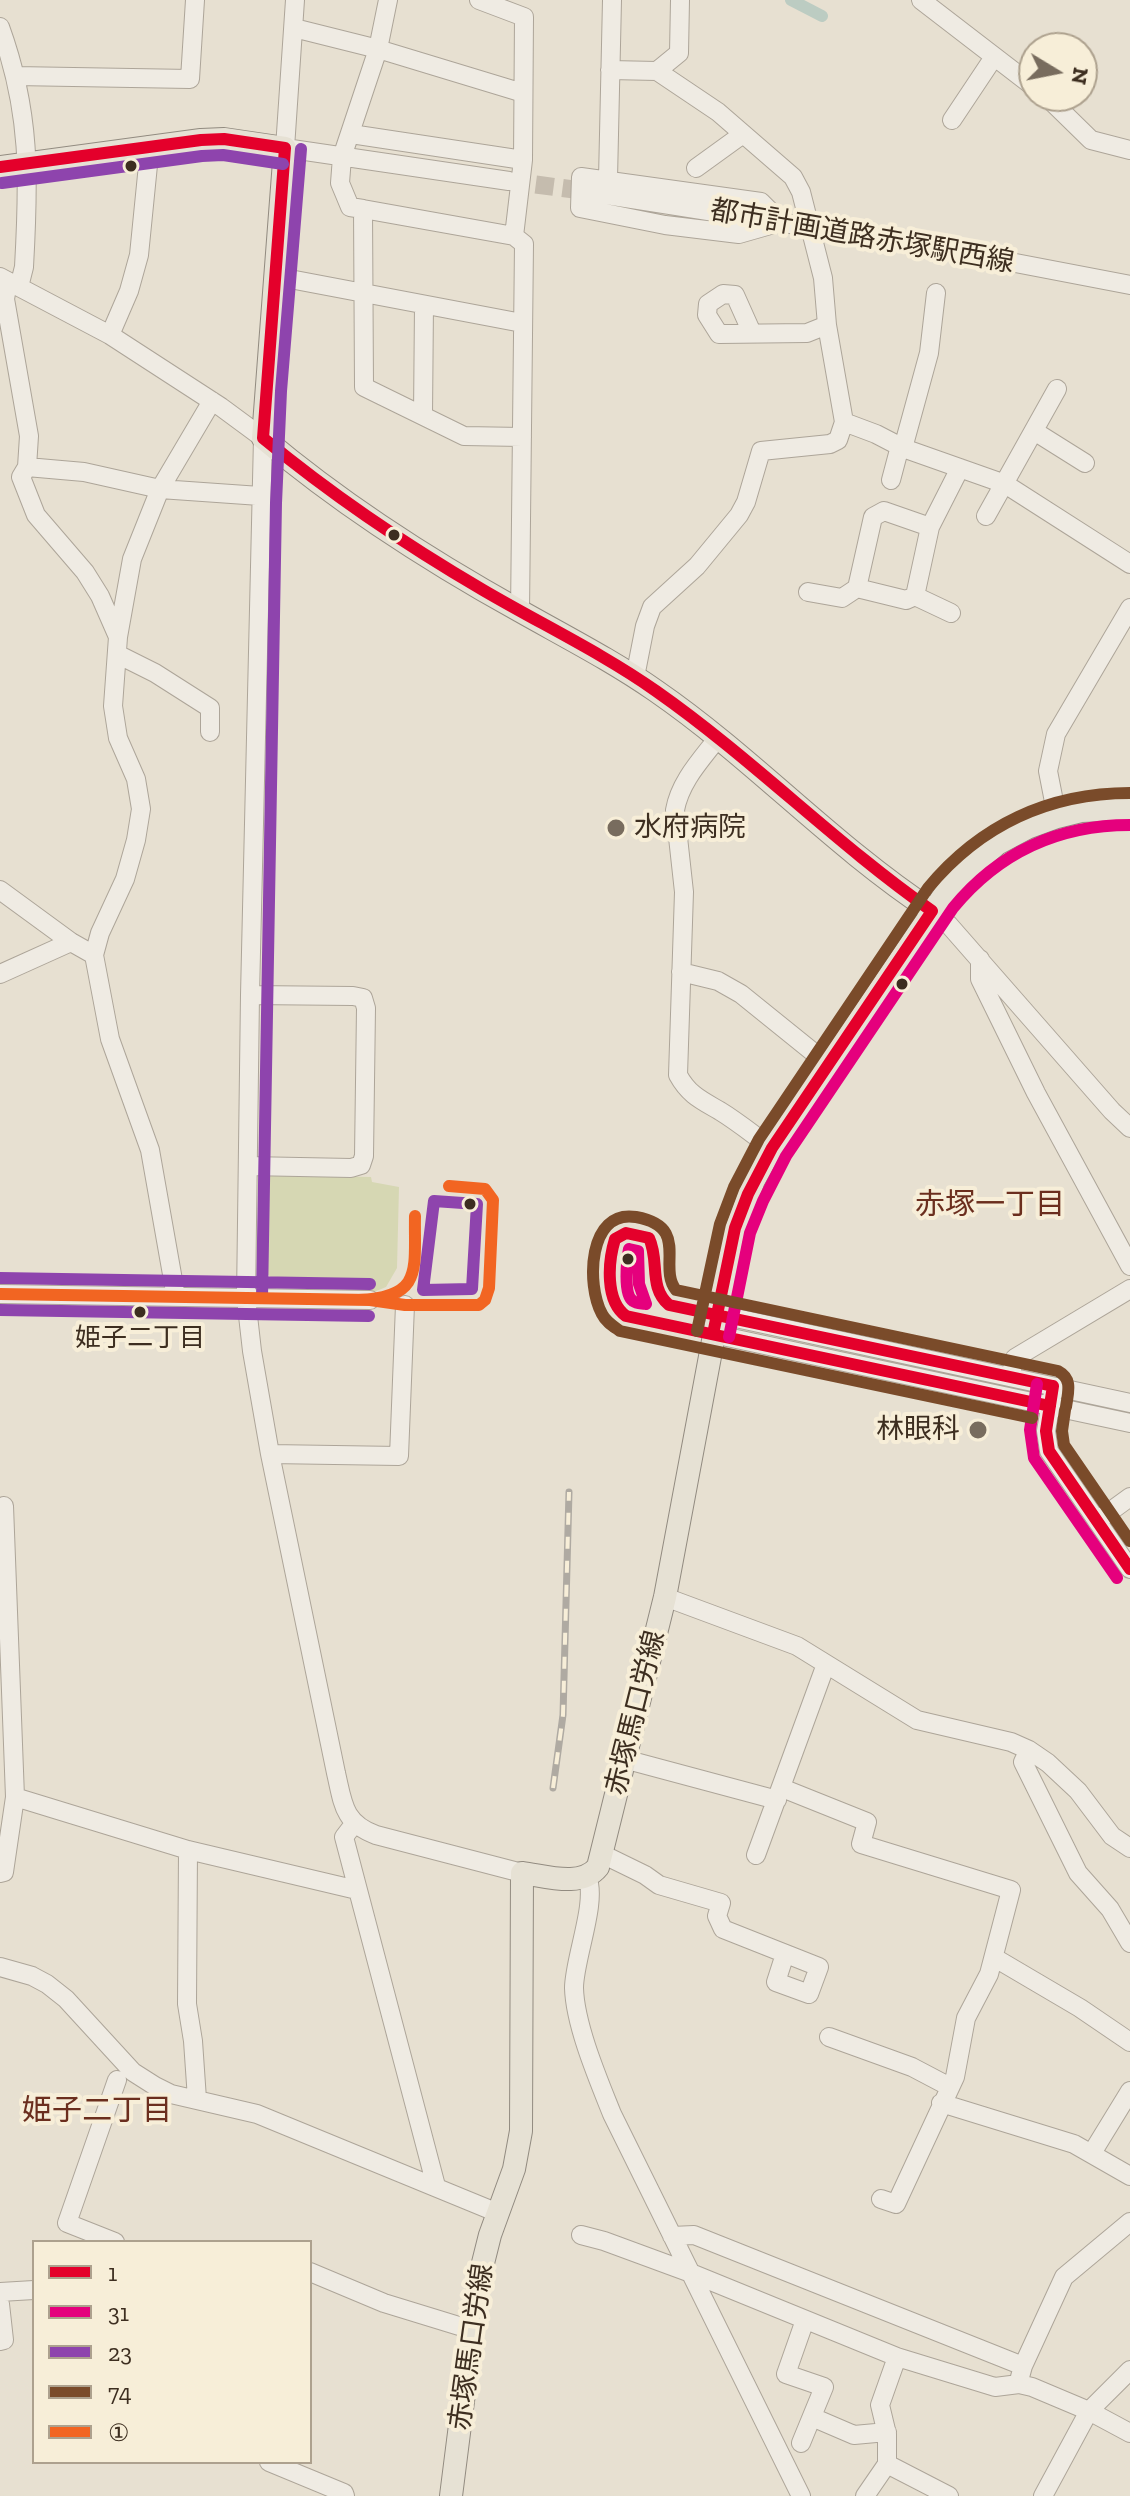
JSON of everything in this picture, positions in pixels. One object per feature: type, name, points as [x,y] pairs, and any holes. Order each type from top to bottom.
[{"type":"main road","points":[[0,167],[150,145],[224,139],[285,148],[263,438],[347,503],[433,559],[635,677],[717,739],[854,854],[932,911]]},
{"type":"main road","name":"赤塚馬口労線","points":[[587,1877],[598,1867],[602,1854],[665,1597],[735,1228],[754,1180],[772,1148],[951,885],[997,844],[1027,828],[1057,817],[1091,810],[1130,809]]},
{"type":"main road","points":[[522,1873],[567,1879],[587,1877]]},
{"type":"main road","name":"赤塚馬口労線","points":[[451,2496],[482,2262],[514,2169],[521,2131],[522,1873]]},
{"type":"street","points":[[15,76],[190,79],[195,0]]},
{"type":"street","points":[[295,0],[285,148],[509,181]]},
{"type":"street","points":[[388,0],[378,49],[342,157],[340,183],[350,207],[514,236],[524,244],[520,612]]},
{"type":"street","points":[[608,179],[612,0]]},
{"type":"street","points":[[657,71],[679,53],[680,0]]},
{"type":"street","points":[[921,0],[1018,75]]},
{"type":"street","points":[[485,1],[524,17],[523,160],[514,236]]},
{"type":"street","points":[[0,27],[15,76],[28,164],[24,267],[9,282],[5,299],[29,436],[27,467],[21,477],[36,515],[85,572],[100,596],[117,645],[210,708],[210,732]]},
{"type":"street","points":[[294,28],[378,49],[523,93]]},
{"type":"street","points":[[952,120],[994,57]]},
{"type":"street","points":[[610,70],[657,71],[718,112],[793,177],[801,192],[823,278],[827,325],[844,422],[838,440],[830,444],[761,451],[739,515],[697,566],[652,607],[635,677]]},
{"type":"street","points":[[1062,112],[1091,140],[1130,150]]},
{"type":"street","points":[[351,134],[523,160]]},
{"type":"street","points":[[696,168],[743,134]]},
{"type":"street","points":[[110,335],[129,291],[139,255],[150,145]]},
{"type":"street","points":[[581,177],[761,202],[781,222],[739,234],[665,225],[580,208],[581,177]]},
{"type":"street","name":"都市計画道路赤塚駅西線","points":[[594,193],[810,226],[1130,285]]},
{"type":"street","points":[[363,209],[364,387],[464,436],[522,437]]},
{"type":"street","points":[[274,276],[522,323]]},
{"type":"street","points":[[9,282],[110,335],[263,438],[246,1298],[270,1454],[344,1808],[354,1824],[376,1835],[522,1873]]},
{"type":"street","points":[[891,480],[929,353],[936,293]]},
{"type":"street","points":[[423,415],[424,305]]},
{"type":"street","points":[[752,333],[807,333],[827,325]]},
{"type":"street","points":[[986,516],[1057,389]]},
{"type":"street","points":[[176,1297],[150,1150],[110,1039],[94,955],[100,933],[125,879],[141,809],[136,779],[118,738],[113,706],[117,645],[132,559],[160,489],[212,401]]},
{"type":"street","points":[[844,422],[902,447],[1005,484],[1130,564]]},
{"type":"street","points":[[1034,431],[1085,463]]},
{"type":"street","points":[[27,467],[84,472],[160,489],[260,496]]},
{"type":"street","points":[[915,596],[930,527],[960,468]]},
{"type":"street","points":[[808,592],[842,598],[857,588],[873,517],[884,511],[930,527]]},
{"type":"street","points":[[857,588],[906,600],[915,596],[951,613]]},
{"type":"street","points":[[1057,817],[1048,771],[1056,734],[1130,608]]},
{"type":"street","points":[[717,739],[687,779],[675,810],[684,892],[678,1075],[686,1089],[698,1100],[721,1111],[772,1148]]},
{"type":"street","points":[[0,890],[94,955]]},
{"type":"street","points":[[932,911],[949,925],[1130,1128]]},
{"type":"street","points":[[0,974],[71,942]]},
{"type":"street","points":[[980,959],[980,979],[1036,1093],[1130,1266]]},
{"type":"street","points":[[681,972],[718,981],[741,994],[829,1065]]},
{"type":"street","points":[[248,1166],[351,1168],[361,1165],[364,1156],[366,1008],[363,998],[353,996],[250,995]]},
{"type":"street","points":[[1010,1377],[1015,1358],[1130,1289]]},
{"type":"street","points":[[0,1294],[370,1300]]},
{"type":"street","points":[[270,1454],[399,1456],[405,1305]]},
{"type":"street","points":[[715,1324],[1010,1377],[1130,1403]]},
{"type":"street","points":[[715,1324],[1130,1423]]},
{"type":"street","points":[[1053,1386],[1046,1431],[1049,1451],[1130,1569]]},
{"type":"street","points":[[1097,1521],[1130,1497]]},
{"type":"street","points":[[0,1873],[4,1872],[15,1797],[4,1506]]},
{"type":"street","points":[[665,1597],[797,1646],[917,1720],[1011,1742],[1029,1750],[1078,1791],[1112,1836],[1130,1848]]},
{"type":"street","points":[[756,1855],[826,1664]]},
{"type":"street","points":[[1029,1750],[1023,1762],[1078,1873],[1110,1909],[1130,1943]]},
{"type":"street","points":[[624,1759],[780,1794],[867,1822],[861,1844],[1011,1890],[995,1958],[966,2018],[955,2077],[896,2204],[881,2199]]},
{"type":"street","points":[[15,1797],[188,1850],[357,1890]]},
{"type":"street","points":[[354,1824],[344,1837],[436,2186]]},
{"type":"street","points":[[188,1850],[187,2004],[197,2099]]},
{"type":"street","points":[[602,1854],[659,1885],[721,1903],[717,1916],[723,1929],[785,1954]]},
{"type":"street","points":[[587,1877],[589,1900],[575,1977],[577,2007],[591,2059],[612,2114],[801,2496]]},
{"type":"street","points":[[995,1958],[1080,2008],[1130,2042]]},
{"type":"street","points":[[0,1967],[32,1976],[47,1984],[66,1999],[133,2072],[171,2094],[257,2114],[498,2213]]},
{"type":"street","points":[[829,2037],[912,2067],[946,2095],[1074,2144],[1130,2176]]},
{"type":"street","points":[[110,2240],[67,2223],[117,2080]]},
{"type":"street","points":[[1092,2153],[1130,2091]]},
{"type":"street","points":[[581,2235],[691,2273],[897,2357],[995,2387],[1021,2375],[1064,2277],[1130,2222]]},
{"type":"street","points":[[672,2236],[694,2235],[1021,2375],[1130,2433]]},
{"type":"street","points":[[312,2273],[384,2303],[472,2330]]},
{"type":"street","points":[[0,2292],[32,2290]]},
{"type":"street","points":[[0,2304],[4,2340],[0,2341]]},
{"type":"street","points":[[801,2443],[824,2387],[786,2374],[805,2320]]},
{"type":"street","points":[[865,2496],[887,2464],[887,2432],[880,2405],[897,2357]]},
{"type":"street","points":[[1043,2496],[1089,2411],[1130,2370]]},
{"type":"street","points":[[812,2417],[854,2435],[887,2432]]},
{"type":"street","points":[[274,2464],[345,2496]]},
{"type":"street","points":[[887,2464],[949,2496]]},
{"type":"green space","points":[[259,1175],[371,1177],[372,1182],[399,1187],[397,1268],[386,1287],[374,1292],[279,1285],[259,1266]]},
{"type":"waterway","points":[[791,0],[822,16]]},
{"type":"tunnel","points":[[509,181],[593,192]]},
{"type":"railway","points":[[553,1788],[563,1715],[569,1492]]},
{"type":"transit line","name":"1","points":[[0,167],[201,140],[224,139],[285,148]]},
{"type":"transit line","name":"1","points":[[263,438],[285,148]]},
{"type":"transit line","name":"23","points":[[262,1298],[276,503],[281,391],[301,149]]},
{"type":"transit line","name":"23","points":[[2,183],[202,156],[223,155],[283,164]]},
{"type":"transit line","name":"1","points":[[263,438],[343,499],[426,555],[656,691],[932,911]]},
{"type":"transit line","name":"74","points":[[697,1331],[720,1224],[734,1187],[759,1139],[928,888],[970,847],[1018,817],[1072,799],[1130,793]]},
{"type":"transit line","name":"31","points":[[729,1337],[750,1233],[786,1156],[953,908],[990,871],[1032,846],[1078,830],[1130,825]]},
{"type":"transit line","name":"1","points":[[713,1334],[735,1228],[748,1194],[772,1148],[932,911]]},
{"type":"transit line","name":"①","points":[[0,1294],[370,1300],[405,1305],[479,1305],[485,1300],[489,1288],[493,1200],[485,1189],[449,1186]]},
{"type":"transit line","name":"23","points":[[434,1201],[477,1204],[472,1289],[423,1290],[434,1201]]},
{"type":"transit line","name":"①","points":[[359,1300],[380,1298],[405,1286],[414,1265],[415,1216]]},
{"type":"transit line","name":"74","points":[[1032,1418],[620,1331],[602,1314],[597,1301],[593,1268],[600,1237],[608,1225],[620,1218],[636,1217],[653,1222],[663,1229],[668,1238],[669,1270],[676,1290],[1058,1371],[1068,1382],[1066,1407]]},
{"type":"transit line","name":"1","points":[[1050,1406],[626,1316],[614,1301],[611,1291],[610,1270],[615,1239],[626,1233],[649,1238],[656,1282],[669,1305],[1053,1386]]},
{"type":"transit line","name":"31","points":[[629,1249],[638,1251],[639,1284],[646,1304],[633,1301],[628,1292],[629,1249]]},
{"type":"transit line","name":"23","points":[[0,1278],[370,1284]]},
{"type":"transit line","name":"23","points":[[0,1310],[369,1316]]},
{"type":"transit line","name":"31","points":[[1037,1384],[1030,1430],[1034,1458],[1117,1578]]},
{"type":"transit line","name":"1","points":[[1053,1386],[1046,1431],[1049,1451],[1130,1569]]},
{"type":"transit line","name":"74","points":[[1065,1410],[1064,1445],[1130,1541]]},
{"type":"place","name":"水府病院","points":[[616,828]]},
{"type":"place","name":"姫子二丁目","points":[[140,1312]]},
{"type":"place","name":"林眼科","points":[[978,1430]]},
{"type":"district","name":"赤塚一丁目","points":[[990,1205]]},
{"type":"district","name":"姫子二丁目","points":[[97,2111]]}]
